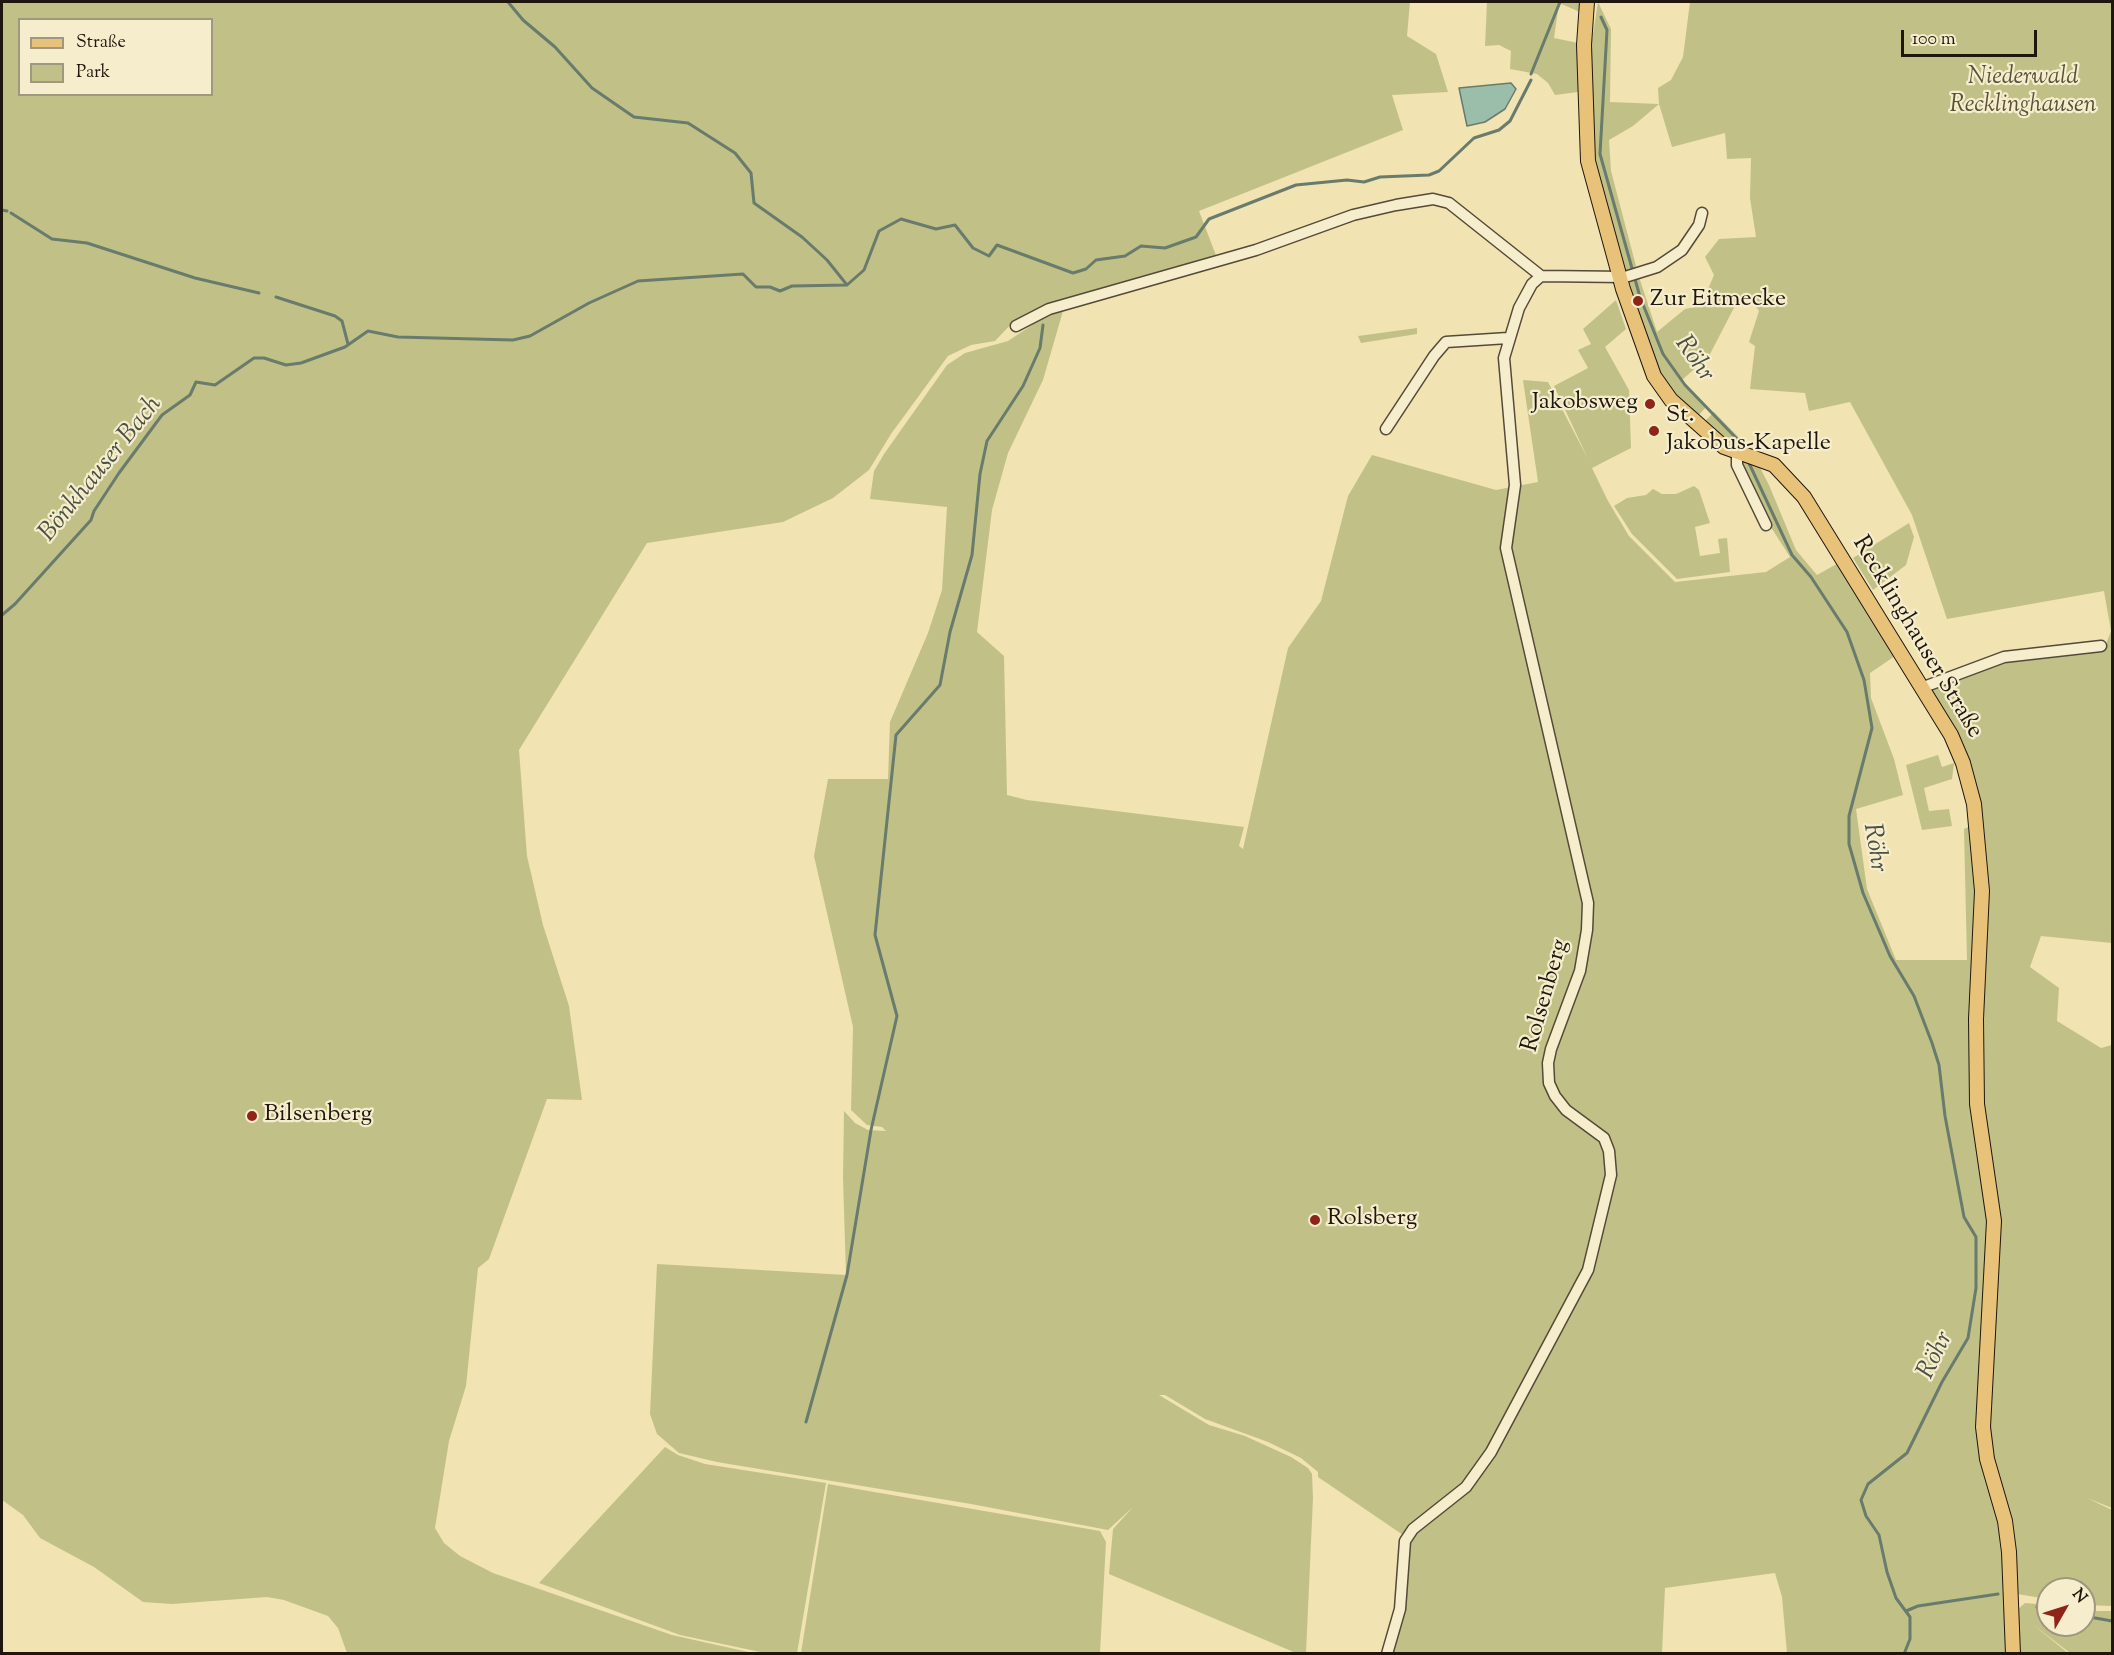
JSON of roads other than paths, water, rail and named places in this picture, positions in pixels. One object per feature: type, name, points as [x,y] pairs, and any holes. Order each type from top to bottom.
[{"type":"main road","name":"Recklinghauser Straße","points":[[1587,2],[1584,45],[1587,153],[1622,277],[1658,382],[1671,400],[1724,447],[1774,465],[1804,497],[1951,735],[1963,763],[1974,804],[1982,891],[1976,1019],[1977,1104],[1994,1221],[1983,1427],[1987,1459],[2006,1521],[2012,1596],[2013,1653]]},
{"type":"street","points":[[1016,326],[1049,309],[1299,236],[1353,214],[1433,199],[1455,206],[1541,276],[1622,277],[1657,267],[1676,255],[1693,235],[1702,213]]},
{"type":"street","name":"Rolsenberg","points":[[1387,1653],[1400,1609],[1405,1541],[1413,1529],[1466,1487],[1491,1452],[1588,1270],[1611,1175],[1609,1151],[1604,1138],[1566,1110],[1555,1096],[1550,1083],[1548,1063],[1551,1049],[1580,971],[1587,930],[1588,903],[1506,548],[1515,485],[1503,364],[1508,338],[1525,297],[1541,276]]},
{"type":"street","points":[[1386,429],[1434,356],[1446,342],[1508,338]]},
{"type":"street","points":[[1738,453],[1737,465],[1766,525]]},
{"type":"street","points":[[1922,688],[2004,657],[2101,646]]},
{"type":"waterway","points":[[508,2],[523,20],[555,47],[592,88],[634,117],[688,123],[735,153],[751,173],[754,203],[802,237],[827,260],[847,285]]},
{"type":"waterway","points":[[1531,74],[1560,2]]},
{"type":"waterway","name":"Röhr","points":[[1601,17],[1607,30],[1600,154],[1640,297],[1663,354],[1685,385],[1739,441],[1743,450]]},
{"type":"waterway","name":"Bönkhauser Bach","points":[[2,615],[15,604],[91,520],[94,511],[119,473],[162,415],[190,395],[196,382],[215,385],[254,358],[264,358],[286,365],[301,363],[345,347],[368,331],[398,337],[513,340],[530,336],[589,303],[638,281],[743,274],[756,287],[770,287],[780,291],[792,286],[847,285],[864,270],[879,231],[901,219],[936,229],[955,225],[973,248],[989,256],[997,245],[1073,273],[1086,269],[1096,260],[1125,256],[1141,246],[1165,248],[1196,237],[1209,219],[1296,185],[1347,180],[1364,182],[1380,177],[1429,175],[1439,171],[1474,138],[1499,130],[1510,121],[1531,80]]},
{"type":"waterway","points":[[2,210],[7,211]]},
{"type":"waterway","points":[[11,213],[52,239],[87,243],[195,278],[259,293]]},
{"type":"waterway","points":[[276,297],[335,316],[342,321],[348,344]]},
{"type":"waterway","points":[[806,1422],[847,1275],[871,1130],[897,1016],[875,935],[896,735],[940,685],[950,632],[972,555],[980,474],[987,441],[1023,386],[1040,348],[1043,325]]},
{"type":"waterway","name":"Röhr","points":[[1748,461],[1792,555],[1811,577],[1847,632],[1864,680],[1872,728],[1849,816],[1849,844],[1863,893],[1890,956],[1914,996],[1932,1043],[1939,1065],[1945,1116],[1964,1217],[1976,1237],[1976,1288],[1968,1338],[1942,1382],[1907,1453],[1868,1484],[1861,1500],[1866,1516],[1879,1535],[1887,1572],[1896,1598],[1910,1617],[1910,1639],[1904,1654]]},
{"type":"waterway","points":[[1906,1611],[1918,1606],[1998,1594]]},
{"type":"waterway","points":[[2096,1618],[2112,1621]]},
{"type":"place","name":"Zur Eitmecke","points":[[1638,301]]},
{"type":"place","name":"Jakobsweg","points":[[1650,404]]},
{"type":"place","name":"St. Jakobus-Kapelle","points":[[1654,431]]},
{"type":"place","name":"Bilsenberg","points":[[252,1116]]},
{"type":"place","name":"Rolsberg","points":[[1315,1220]]},
{"type":"park label","name":"Niederwald Recklinghausen","points":[[2023,93]]}]
